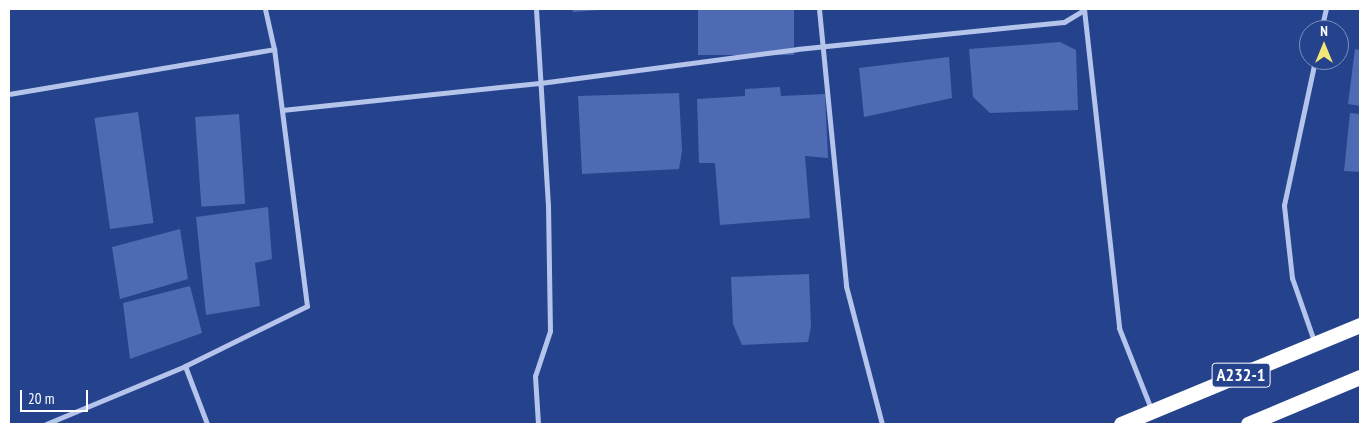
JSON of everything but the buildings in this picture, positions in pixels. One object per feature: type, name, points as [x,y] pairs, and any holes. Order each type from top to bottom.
[{"type":"highway","name":"A232-1","points":[[1121,424],[1360,325]]},
{"type":"highway","name":"A232-1","points":[[1248,424],[1360,377]]},
{"type":"street","points":[[46,424],[185,366],[307,306],[274,49],[265,9]]},
{"type":"street","points":[[536,9],[548,206],[550,331],[535,376],[538,424]]},
{"type":"street","points":[[819,9],[846,286],[882,424]]},
{"type":"street","points":[[282,110],[540,82],[822,47],[1064,22],[1084,9],[1120,328],[1152,411]]},
{"type":"street","points":[[9,94],[274,49]]},
{"type":"street","points":[[1313,70],[1284,205],[1292,278],[1316,344]]},
{"type":"street","points":[[185,366],[207,424]]}]
